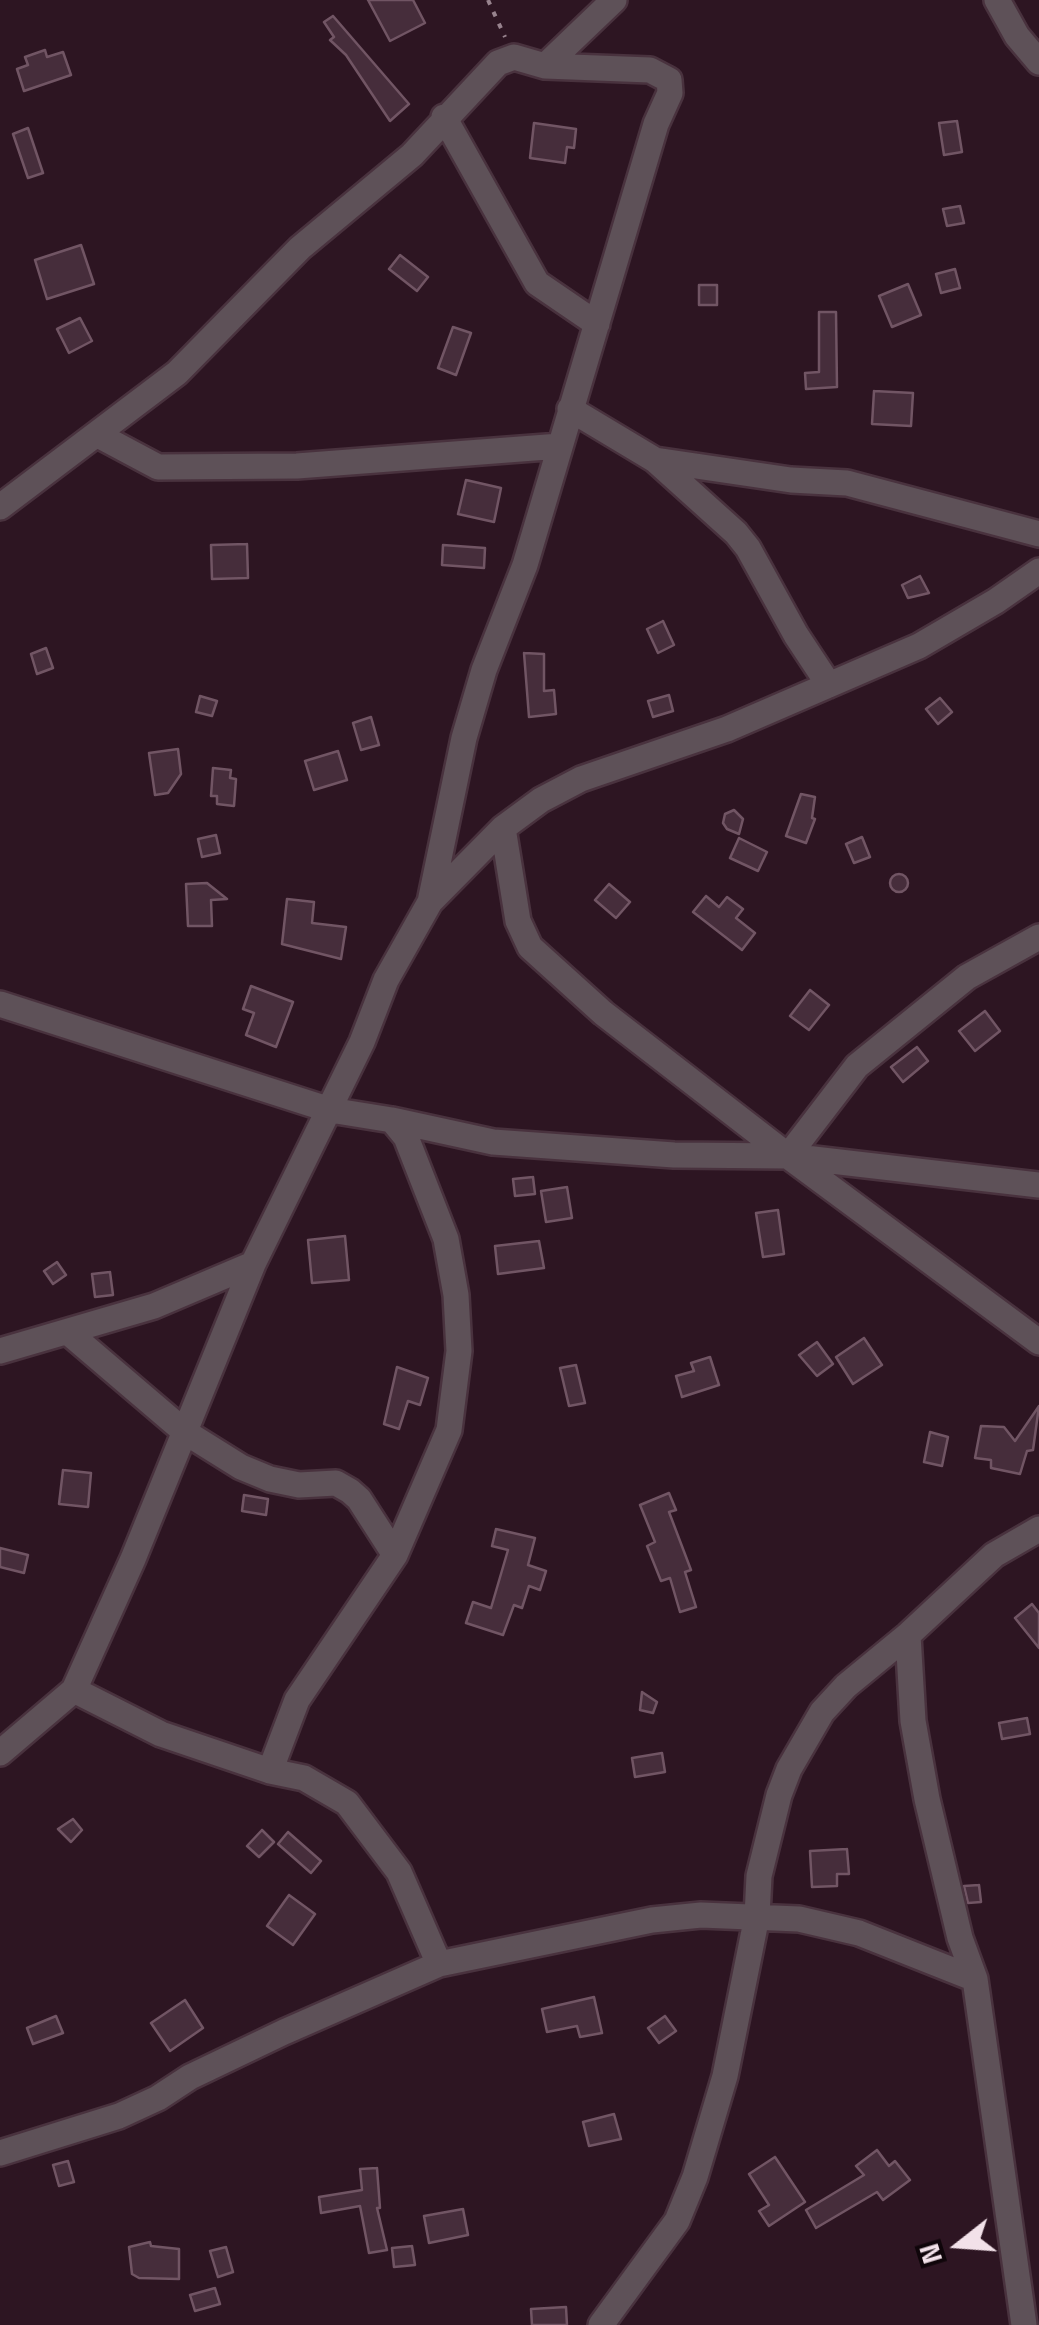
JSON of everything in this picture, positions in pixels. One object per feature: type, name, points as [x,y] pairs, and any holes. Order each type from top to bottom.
[{"type":"street","points":[[544,66],[614,0]]},
{"type":"street","points":[[997,0],[1017,36],[1039,62]]},
{"type":"street","points":[[0,508],[177,374],[300,248],[412,155],[498,63],[514,57],[544,66],[650,70],[668,80],[671,88],[656,124],[525,564],[484,670],[464,738],[430,902]]},
{"type":"street","points":[[444,118],[536,283],[597,324]]},
{"type":"street","points":[[570,409],[655,460],[736,533],[829,685]]},
{"type":"street","points":[[98,435],[158,467],[297,466],[560,446]]},
{"type":"street","points":[[655,460],[847,484],[1039,534]]},
{"type":"street","points":[[0,1753],[74,1690],[133,1560],[253,1264],[362,1042],[386,980],[430,902],[502,828],[541,800],[582,780],[727,729],[919,646],[996,602],[1039,571]]},
{"type":"street","points":[[502,828],[518,921],[530,947],[603,1013],[1039,1342]]},
{"type":"street","points":[[788,1156],[857,1066],[968,977],[1039,938]]},
{"type":"street","points":[[0,1004],[330,1110],[493,1142],[674,1154],[788,1156],[1039,1185]]},
{"type":"street","points":[[270,1771],[297,1700],[395,1555],[450,1430],[459,1351],[456,1294],[446,1239],[406,1137],[392,1120]]},
{"type":"street","points":[[0,1350],[154,1306],[253,1264]]},
{"type":"street","points":[[69,1333],[184,1432],[241,1467],[270,1479],[299,1485],[336,1483],[350,1491],[395,1555]]},
{"type":"street","points":[[601,2325],[677,2221],[695,2177],[725,2076],[757,1916],[760,1876],[789,1768],[822,1712],[846,1686],[994,1555],[1034,1539]]},
{"type":"street","points":[[908,1635],[914,1721],[927,1799],[949,1895],[975,1979],[1024,2325]]},
{"type":"street","points":[[74,1690],[161,1734],[270,1771],[304,1778],[347,1803],[399,1872],[439,1964]]},
{"type":"street","points":[[0,2153],[118,2116],[284,2032],[439,1964],[652,1920],[701,1916],[799,1919],[858,1934],[975,1979]]},
{"type":"path","points":[[488,0],[514,57]]},
{"type":"building","points":[[368,0],[413,0],[425,23],[390,41]]},
{"type":"building","points":[[333,16],[409,104],[390,121],[346,55],[330,40],[334,37],[324,22]]},
{"type":"building","points":[[45,50],[47,57],[63,52],[71,75],[24,91],[17,69],[28,65],[25,57]]},
{"type":"building","points":[[957,121],[962,152],[944,155],[939,123]]},
{"type":"building","points":[[534,123],[576,129],[574,148],[567,147],[565,163],[530,158]]},
{"type":"building","points":[[28,128],[43,173],[28,178],[13,134]]},
{"type":"building","points":[[960,206],[964,223],[947,226],[943,209]]},
{"type":"building","points":[[81,245],[94,284],[47,299],[35,260]]},
{"type":"building","points":[[400,255],[428,277],[417,291],[389,269]]},
{"type":"building","points":[[955,269],[960,288],[941,293],[936,274]]},
{"type":"building","points":[[908,284],[921,315],[892,327],[879,296]]},
{"type":"building","points":[[699,285],[717,285],[717,305],[699,305]]},
{"type":"building","points":[[819,312],[836,312],[837,387],[806,389],[805,373],[819,372]]},
{"type":"building","points":[[80,318],[92,341],[69,353],[57,329]]},
{"type":"building","points":[[453,327],[471,333],[456,375],[438,368]]},
{"type":"building","points":[[874,391],[913,393],[911,426],[872,424]]},
{"type":"building","points":[[466,480],[501,488],[494,522],[458,514]]},
{"type":"building","points":[[247,544],[248,578],[212,579],[211,545]]},
{"type":"building","points":[[443,545],[485,548],[484,568],[442,565]]},
{"type":"building","points":[[920,576],[929,593],[908,598],[902,585]]},
{"type":"building","points":[[663,621],[674,645],[658,653],[647,629]]},
{"type":"building","points":[[46,648],[53,668],[37,674],[31,654]]},
{"type":"building","points":[[524,653],[544,654],[544,691],[554,690],[556,714],[529,717]]},
{"type":"building","points":[[669,695],[673,711],[653,717],[648,701]]},
{"type":"building","points":[[200,696],[217,701],[212,716],[196,712]]},
{"type":"building","points":[[940,698],[952,712],[938,724],[926,709]]},
{"type":"building","points":[[371,717],[379,745],[361,750],[353,723]]},
{"type":"building","points":[[178,749],[181,774],[168,793],[155,795],[149,753]]},
{"type":"building","points":[[338,751],[347,780],[314,790],[305,761]]},
{"type":"building","points":[[213,768],[231,770],[230,778],[236,779],[234,806],[217,804],[217,796],[211,796]]},
{"type":"building","points":[[801,794],[815,797],[815,819],[806,843],[786,836]]},
{"type":"building","points":[[734,810],[743,819],[739,834],[723,823],[725,814]]},
{"type":"building","points":[[216,835],[220,853],[202,857],[198,839]]},
{"type":"building","points":[[862,837],[870,857],[854,863],[846,844]]},
{"type":"building","points":[[739,838],[767,852],[758,871],[730,858]]},
{"type":"building","points":[[899,874],[908,883],[899,892],[890,883]]},
{"type":"building","points":[[207,883],[227,899],[211,900],[212,926],[188,926],[186,884]]},
{"type":"building","points":[[609,884],[630,902],[616,918],[595,900]]},
{"type":"building","points":[[706,896],[719,907],[727,897],[743,909],[736,918],[755,933],[742,950],[693,912]]},
{"type":"building","points":[[287,899],[314,902],[312,923],[346,927],[341,959],[282,944]]},
{"type":"building","points":[[251,986],[293,1002],[276,1047],[246,1035],[254,1013],[243,1009]]},
{"type":"building","points":[[810,990],[829,1005],[809,1030],[790,1016]]},
{"type":"building","points":[[985,1011],[1000,1031],[975,1051],[959,1031]]},
{"type":"building","points":[[917,1047],[928,1061],[903,1082],[891,1067]]},
{"type":"building","points":[[533,1177],[535,1194],[515,1196],[513,1179]]},
{"type":"building","points":[[567,1187],[572,1218],[546,1222],[541,1191]]},
{"type":"building","points":[[778,1210],[784,1254],[763,1257],[756,1213]]},
{"type":"building","points":[[345,1236],[349,1280],[312,1283],[308,1240]]},
{"type":"building","points":[[539,1241],[544,1268],[498,1274],[495,1246]]},
{"type":"building","points":[[57,1262],[66,1275],[53,1284],[44,1271]]},
{"type":"building","points":[[110,1272],[113,1295],[95,1297],[92,1274]]},
{"type":"building","points":[[864,1338],[882,1365],[853,1384],[836,1357]]},
{"type":"building","points":[[817,1342],[833,1364],[817,1376],[799,1355]]},
{"type":"building","points":[[710,1357],[719,1385],[682,1397],[676,1376],[694,1371],[691,1363]]},
{"type":"building","points":[[576,1365],[585,1403],[569,1406],[560,1368]]},
{"type":"building","points":[[397,1367],[428,1378],[420,1405],[408,1401],[399,1429],[384,1424]]},
{"type":"building","points":[[1039,1406],[1033,1450],[1027,1451],[1020,1474],[991,1468],[991,1460],[975,1458],[981,1426],[1004,1427],[1015,1441]]},
{"type":"building","points":[[930,1432],[948,1437],[942,1466],[924,1462]]},
{"type":"building","points":[[63,1470],[91,1473],[88,1507],[59,1504]]},
{"type":"building","points":[[669,1493],[676,1510],[669,1512],[691,1570],[685,1572],[696,1607],[680,1612],[670,1578],[661,1581],[647,1546],[655,1542],[640,1505]]},
{"type":"building","points":[[244,1495],[268,1499],[266,1515],[242,1511]]},
{"type":"building","points":[[496,1529],[535,1538],[528,1565],[546,1571],[540,1590],[529,1586],[522,1608],[514,1605],[503,1635],[466,1623],[473,1602],[491,1608],[508,1550],[492,1546]]},
{"type":"building","points":[[0,1548],[28,1555],[24,1573],[0,1567]]},
{"type":"building","points":[[1032,1604],[1039,1613],[1039,1648],[1015,1618]]},
{"type":"building","points":[[642,1692],[657,1702],[653,1713],[640,1710]]},
{"type":"building","points":[[1027,1718],[1030,1734],[1002,1739],[999,1723]]},
{"type":"building","points":[[662,1753],[665,1772],[635,1777],[632,1758]]},
{"type":"building","points":[[73,1819],[82,1830],[71,1842],[58,1829]]},
{"type":"building","points":[[262,1830],[274,1842],[259,1857],[247,1846]]},
{"type":"building","points":[[288,1832],[321,1861],[311,1873],[278,1844]]},
{"type":"building","points":[[847,1849],[849,1874],[837,1874],[837,1886],[812,1887],[810,1851]]},
{"type":"building","points":[[979,1885],[981,1902],[968,1903],[964,1886]]},
{"type":"building","points":[[289,1895],[315,1914],[293,1945],[267,1926]]},
{"type":"building","points":[[594,1997],[602,2033],[580,2037],[577,2026],[547,2032],[542,2009]]},
{"type":"building","points":[[185,2000],[203,2028],[170,2051],[151,2023]]},
{"type":"building","points":[[56,2016],[63,2033],[33,2044],[27,2028]]},
{"type":"building","points":[[665,2016],[676,2031],[659,2043],[648,2028]]},
{"type":"building","points":[[614,2114],[621,2139],[589,2146],[583,2122]]},
{"type":"building","points":[[877,2150],[889,2166],[895,2161],[910,2180],[883,2200],[877,2192],[816,2228],[806,2210],[864,2175],[856,2166]]},
{"type":"building","points":[[775,2157],[805,2202],[769,2226],[759,2211],[769,2205],[749,2174]]},
{"type":"building","points":[[68,2161],[74,2182],[59,2186],[53,2165]]},
{"type":"building","points":[[377,2168],[377,2208],[387,2250],[369,2253],[360,2206],[321,2213],[319,2197],[362,2190],[360,2169]]},
{"type":"building","points":[[463,2209],[468,2235],[429,2243],[424,2216]]},
{"type":"building","points":[[150,2242],[151,2246],[179,2249],[179,2279],[139,2278],[132,2274],[129,2247]]},
{"type":"building","points":[[412,2246],[415,2265],[394,2267],[392,2248]]},
{"type":"building","points":[[226,2247],[233,2272],[218,2277],[210,2251]]},
{"type":"building","points":[[215,2288],[220,2304],[195,2311],[190,2295]]},
{"type":"building","points":[[566,2307],[567,2325],[532,2325],[531,2309]]}]
